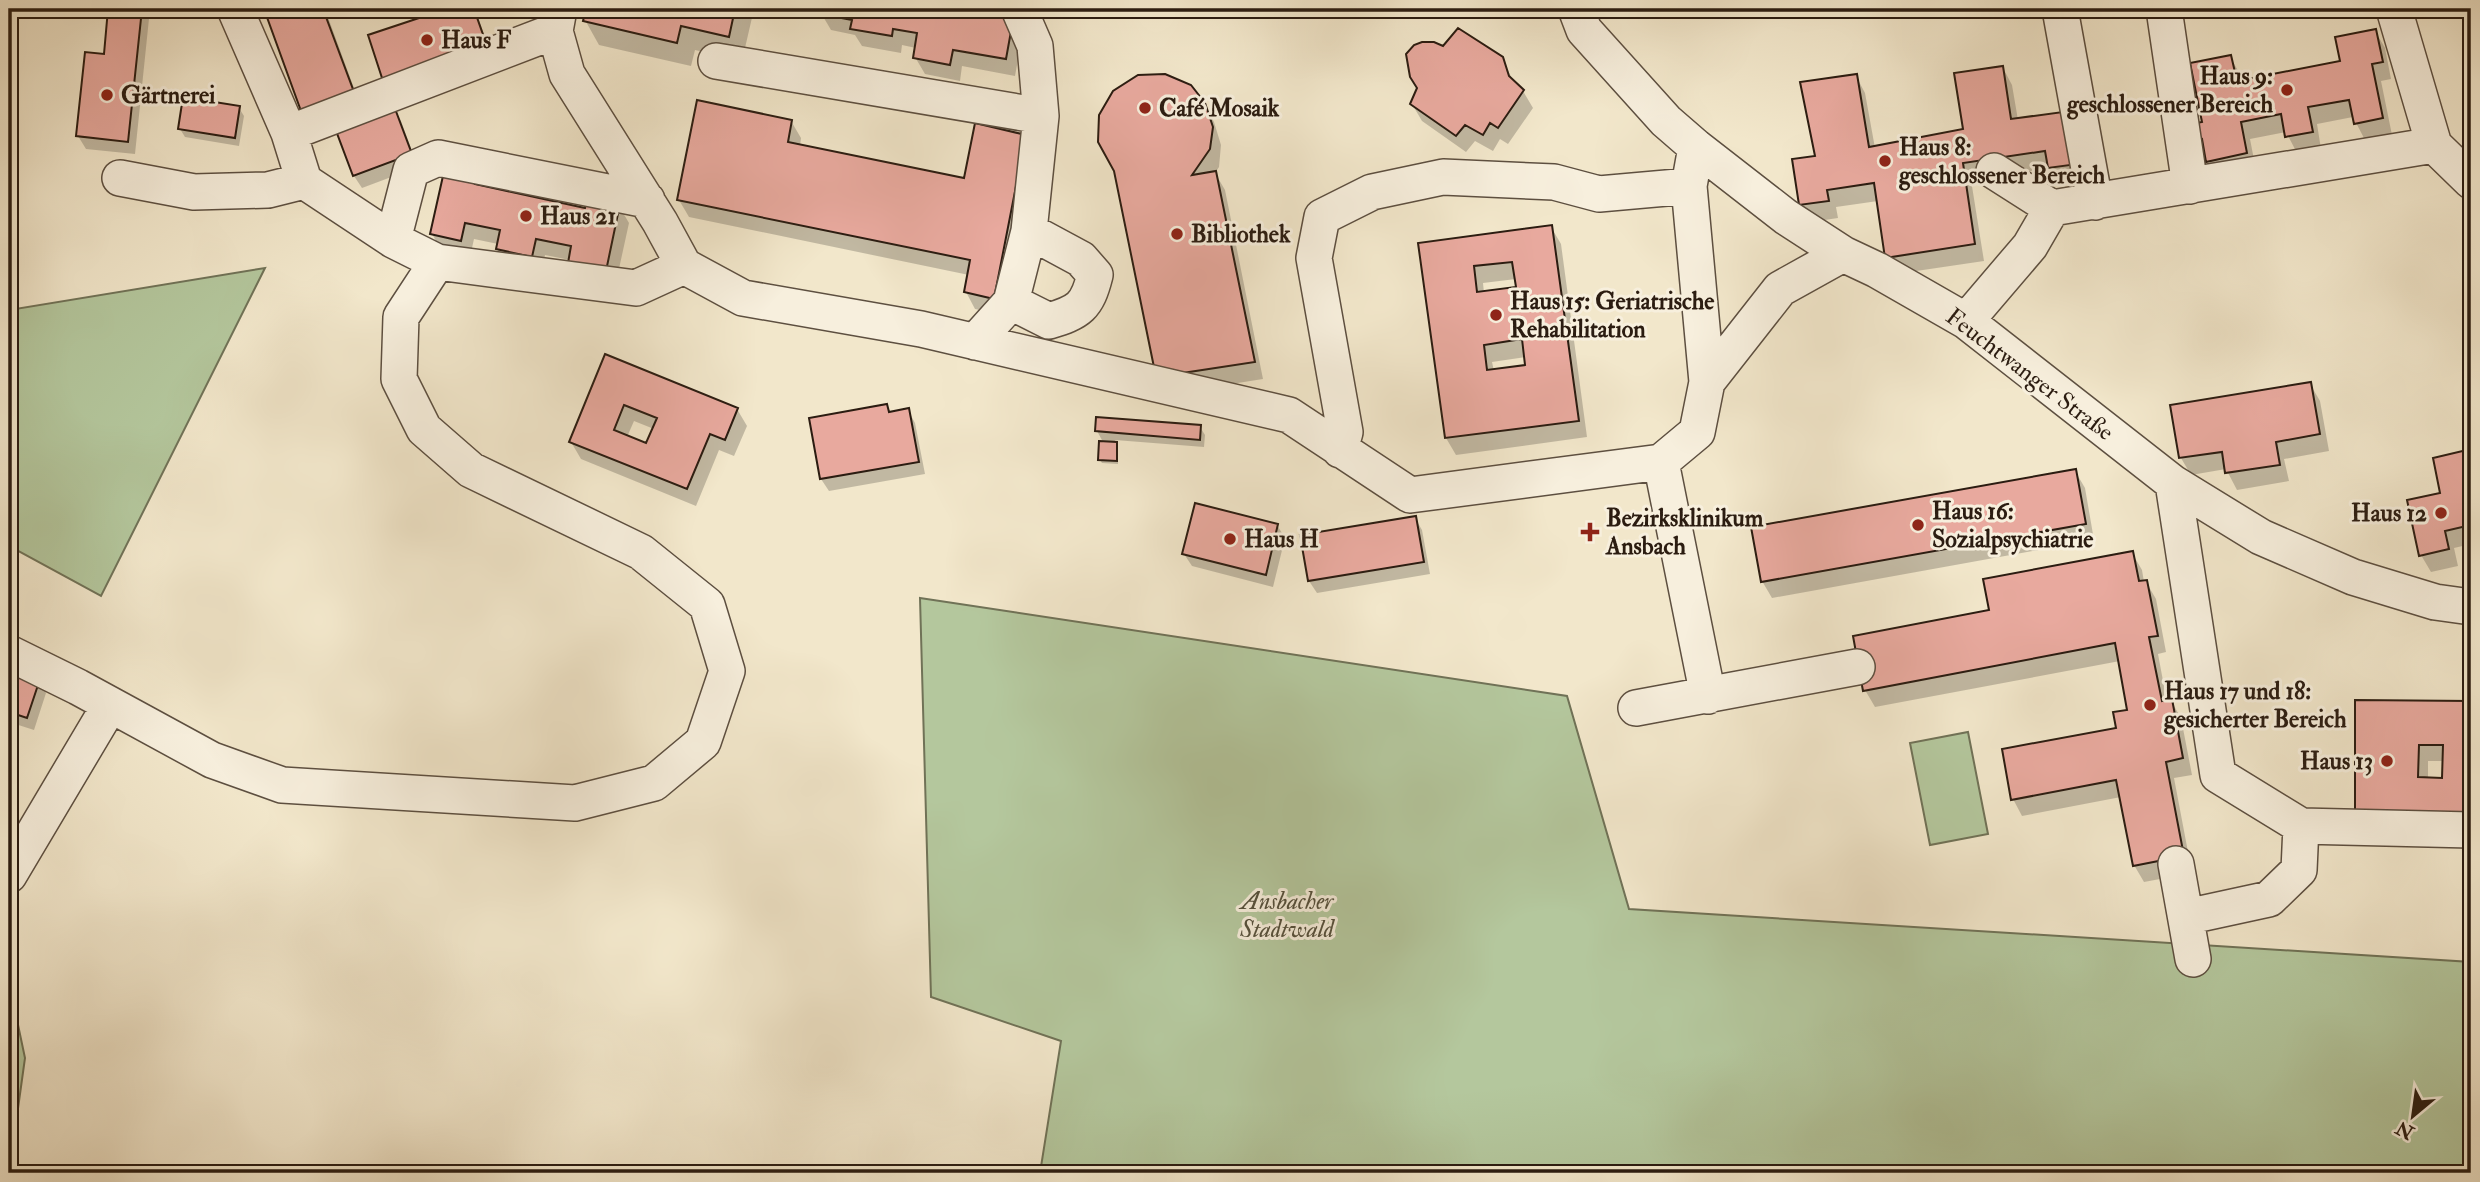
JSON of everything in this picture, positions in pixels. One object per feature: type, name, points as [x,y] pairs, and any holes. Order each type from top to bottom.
[{"type":"lane","points":[[235,9],[289,133],[304,181],[393,240],[437,262],[636,288],[684,265]]},
{"type":"lane","points":[[975,342],[1011,302],[1029,231],[1041,116],[1035,46],[1019,9]]},
{"type":"lane","name":"Feuchtwanger Straße","points":[[1576,9],[1584,30],[1666,121],[1696,147],[1786,217],[1843,254],[1877,270],[1966,321],[2173,484],[2260,537],[2353,577],[2435,602],[2471,607]]},
{"type":"lane","points":[[2060,9],[2095,202]]},
{"type":"lane","points":[[2164,9],[2190,186]]},
{"type":"lane","points":[[2394,9],[2434,145],[2471,181]]},
{"type":"lane","points":[[289,133],[557,20],[567,74],[647,200],[684,265],[743,298],[921,329],[1289,415],[1410,495],[1661,462],[1696,432],[1707,382],[1689,186],[1696,147]]},
{"type":"lane","points":[[716,61],[1041,116]]},
{"type":"lane","points":[[1994,171],[2052,208],[2434,145]]},
{"type":"lane","points":[[393,240],[411,170],[438,158],[647,200]]},
{"type":"lane","points":[[1340,450],[1345,432],[1314,258],[1322,217],[1372,192],[1443,177],[1554,182],[1599,194],[1689,186]]},
{"type":"lane","points":[[120,178],[194,192],[268,190],[304,181]]},
{"type":"lane","points":[[1966,321],[2030,246],[2052,208]]},
{"type":"lane","points":[[1011,302],[1049,321],[1076,312],[1090,295],[1096,275],[1081,259],[1029,231]]},
{"type":"lane","points":[[1707,382],[1780,289],[1843,254]]},
{"type":"lane","points":[[9,653],[212,760],[282,785],[575,803],[654,783],[703,742],[727,671],[707,605],[641,552],[471,470],[424,429],[399,379],[401,317],[437,262]]},
{"type":"lane","points":[[1661,462],[1708,696]]},
{"type":"lane","points":[[2173,484],[2218,775],[2301,826],[2471,830]]},
{"type":"lane","points":[[1636,708],[1857,667]]},
{"type":"lane","points":[[9,876],[110,705]]},
{"type":"lane","points":[[2186,917],[2269,900],[2300,870],[2301,826]]},
{"type":"lane","points":[[2176,864],[2193,959]]},
{"type":"green space","points":[[265,268],[101,596],[9,546],[9,310]]},
{"type":"green space","name":"Ansbacher Stadtwald","points":[[920,598],[1567,696],[1629,909],[2471,962],[2471,1173],[1040,1173],[1061,1041],[931,997]]},
{"type":"green space","points":[[1968,732],[1988,834],[1930,845],[1910,743]]},
{"type":"green space","points":[[9,982],[25,1058],[9,1173]]},
{"type":"building","name":"Gärtnerei","points":[[108,9],[142,9],[128,142],[76,136],[85,52],[104,54]]},
{"type":"building","points":[[264,9],[323,9],[354,92],[301,111]]},
{"type":"building","name":"Haus F","points":[[446,9],[474,9],[487,46],[383,81],[368,35]]},
{"type":"building","points":[[586,9],[735,9],[729,37],[681,26],[677,43],[583,21]]},
{"type":"building","points":[[820,9],[1015,9],[1006,59],[953,50],[950,65],[913,58],[917,33],[893,29],[892,36],[850,29],[852,20],[820,14]]},
{"type":"building","points":[[1458,28],[1503,57],[1509,76],[1524,90],[1498,128],[1490,123],[1483,135],[1465,125],[1456,136],[1410,104],[1417,88],[1410,77],[1406,54],[1414,45],[1422,42],[1434,42],[1443,46]]},
{"type":"building","name":"Haus 9: geschlossener Bereich","points":[[2376,29],[2383,62],[2372,64],[2383,118],[2354,124],[2349,100],[2308,107],[2313,132],[2285,137],[2281,114],[2241,122],[2247,153],[2206,162],[2202,139],[2190,142],[2187,125],[2202,122],[2190,63],[2231,55],[2237,81],[2340,61],[2335,37]]},
{"type":"building","name":"Haus 8: geschlossener Bereich","points":[[2003,66],[2011,119],[2070,111],[2078,164],[2048,168],[2045,151],[1963,163],[1975,244],[1885,258],[1874,183],[1827,190],[1829,201],[1799,205],[1792,159],[1815,156],[1800,82],[1857,74],[1869,147],[1963,129],[1954,73]]},
{"type":"building","points":[[1165,74],[1191,85],[1205,103],[1213,127],[1210,149],[1192,175],[1216,171],[1255,362],[1156,377],[1114,171],[1098,142],[1099,115],[1113,91],[1138,75]]},
{"type":"building","points":[[183,97],[240,106],[235,138],[178,129]]},
{"type":"building","points":[[697,100],[792,120],[788,142],[964,178],[975,123],[1026,135],[994,299],[964,292],[970,260],[677,200]]},
{"type":"building","points":[[394,106],[412,154],[353,176],[335,128]]},
{"type":"building","name":"Haus 21","points":[[445,167],[478,174],[475,184],[585,208],[587,197],[620,204],[606,271],[568,263],[571,246],[536,239],[532,257],[496,249],[500,230],[465,223],[461,241],[430,234]]},
{"type":"building","name":"Haus 15: Geriatrische Rehabilitation","points":[[1552,225],[1579,421],[1445,438],[1418,243]],"holes":[[[1512,262],[1516,287],[1477,292],[1474,266]],[[1522,339],[1525,365],[1487,370],[1484,345]]]},
{"type":"building","points":[[605,354],[738,408],[725,440],[710,434],[687,489],[569,442]],"holes":[[[624,405],[657,418],[646,443],[614,430]]]},
{"type":"building","points":[[2311,382],[2320,434],[2276,442],[2280,465],[2225,473],[2222,452],[2179,458],[2170,405]]},
{"type":"building","points":[[887,404],[889,412],[909,408],[919,462],[820,479],[809,418]]},
{"type":"building","points":[[1096,417],[1201,425],[1200,440],[1095,431]]},
{"type":"building","points":[[1099,441],[1117,442],[1117,461],[1098,460]]},
{"type":"building","name":"Haus 12","points":[[2471,449],[2471,525],[2445,531],[2449,549],[2419,556],[2407,500],[2440,493],[2433,458]]},
{"type":"building","name":"Haus 16: Sozialpsychiatrie","points":[[2076,469],[2086,524],[1761,582],[1751,527]]},
{"type":"building","name":"Haus H","points":[[1195,503],[1278,524],[1266,575],[1182,554]]},
{"type":"building","points":[[1416,516],[1424,562],[1308,581],[1300,535]]},
{"type":"building","name":"Haus 17 und 18: gesicherter Bereich","points":[[2133,551],[2139,581],[2147,580],[2158,636],[2149,637],[2162,701],[2172,699],[2183,758],[2166,762],[2184,856],[2133,866],[2116,780],[2011,800],[2002,749],[2116,728],[2113,712],[2127,710],[2115,643],[1863,691],[1853,636],[1989,610],[1983,579]]},
{"type":"building","points":[[9,669],[40,679],[27,718],[9,712]]},
{"type":"building","name":"Haus 13","points":[[2355,700],[2471,701],[2471,817],[2355,816]],"holes":[[[2419,745],[2443,745],[2442,778],[2418,777]]]},
{"type":"place","name":"Haus F","points":[[427,40]]},
{"type":"place","name":"Haus 9: geschlossener Bereich","points":[[2287,90]]},
{"type":"place","name":"Gärtnerei","points":[[107,95]]},
{"type":"place","name":"Café Mosaik","points":[[1145,108]]},
{"type":"place","name":"Haus 8: geschlossener Bereich","points":[[1885,161]]},
{"type":"place","name":"Haus 21","points":[[526,216]]},
{"type":"place","name":"Bibliothek","points":[[1177,234]]},
{"type":"place","name":"Haus 15: Geriatrische Rehabilitation","points":[[1496,315]]},
{"type":"place","name":"Haus 12","points":[[2441,513]]},
{"type":"place","name":"Haus 16: Sozialpsychiatrie","points":[[1918,525]]},
{"type":"place","name":"Bezirksklinikum Ansbach","points":[[1590,532]]},
{"type":"place","name":"Haus H","points":[[1230,539]]},
{"type":"place","name":"Haus 17 und 18: gesicherter Bereich","points":[[2150,705]]},
{"type":"place","name":"Haus 13","points":[[2387,761]]}]
